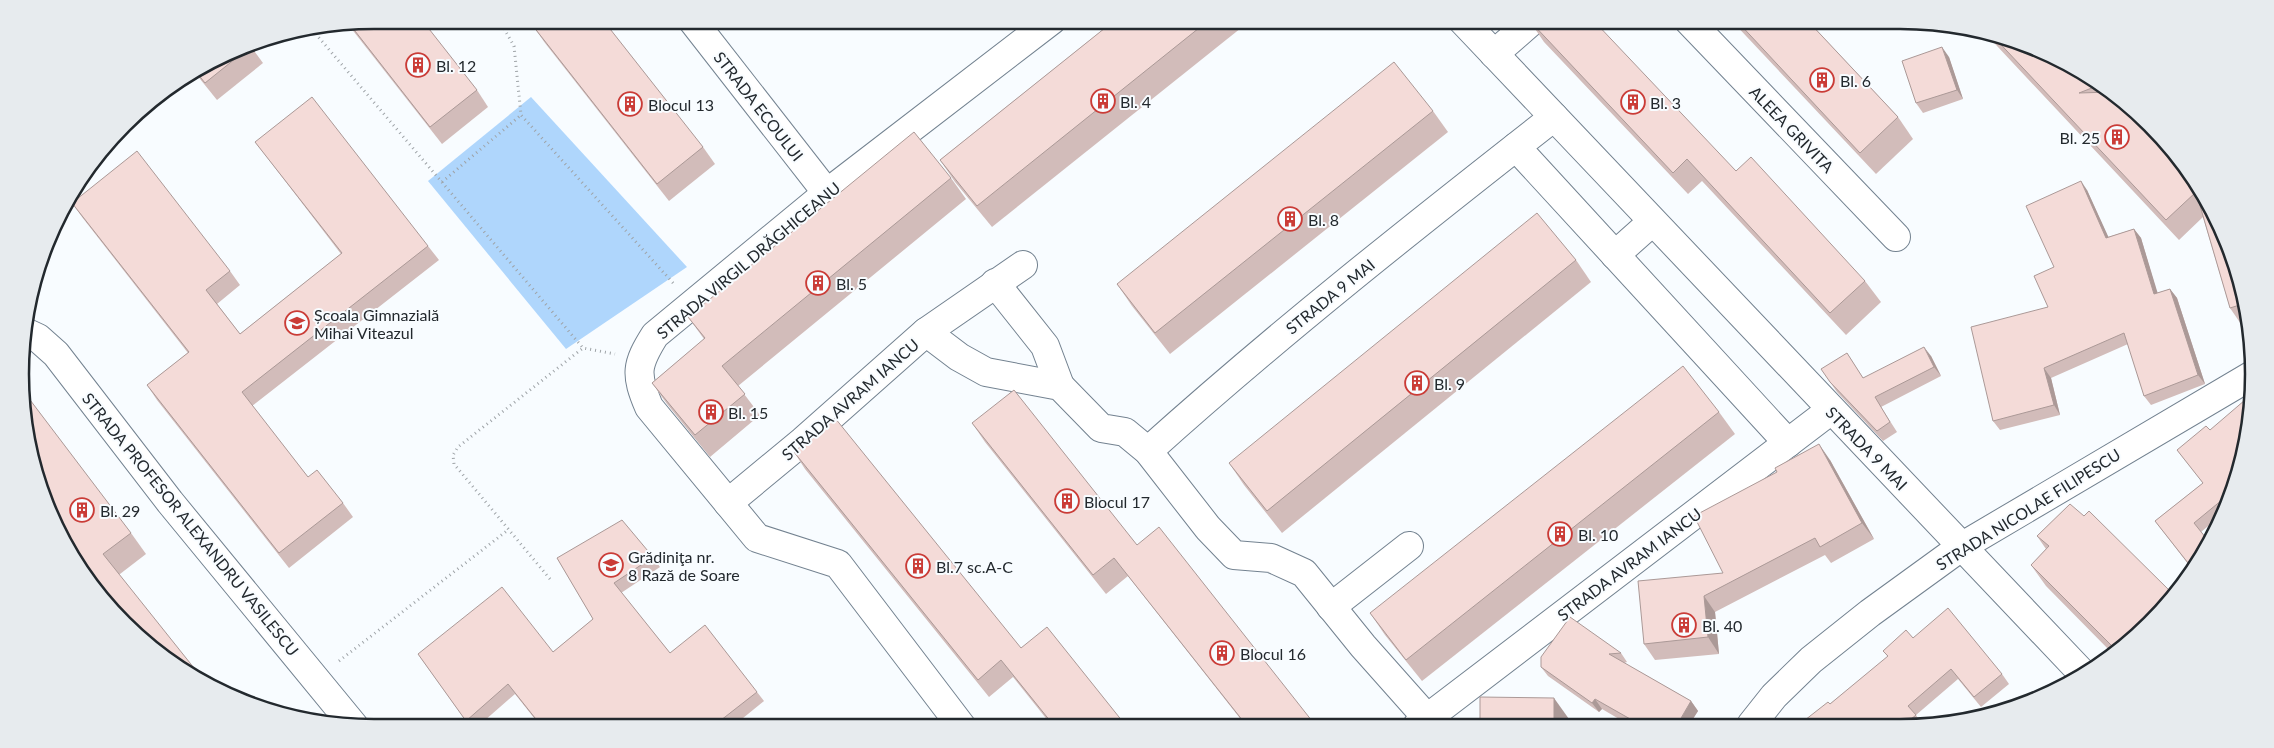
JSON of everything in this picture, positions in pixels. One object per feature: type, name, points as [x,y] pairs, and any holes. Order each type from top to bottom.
[{"type":"street","name":"STRADA ECOULUI","points":[[699,29],[827,193]]},
{"type":"street","name":"STRADA VIRGIL DRĂGHICEANU","points":[[640,358],[656,335],[827,193],[1040,29]]},
{"type":"street","name":"STRADA 9 MAI","points":[[1470,29],[1830,410],[2079,669]]},
{"type":"street","points":[[1494,54],[1523,29]]},
{"type":"street","name":"ALEEA GRIVITA","points":[[1697,29],[1896,238]]},
{"type":"street","name":"STRADA 9 MAI","points":[[1148,451],[1337,289],[1554,117]]},
{"type":"street","points":[[1516,147],[1788,442]]},
{"type":"street","points":[[1615,254],[1652,222]]},
{"type":"street","points":[[926,332],[1023,265]]},
{"type":"street","points":[[995,283],[1045,346],[1060,386]]},
{"type":"street","name":"STRADA AVRAM IANCU","points":[[728,503],[803,441],[926,332],[959,357],[986,372],[1060,386],[1101,428],[1125,432],[1148,451],[1208,528],[1234,555],[1271,558],[1304,573],[1420,719]]},
{"type":"street","name":"STRADA PROFESOR ALEXANDRU VASILESCU","points":[[31,335],[38,338],[56,354],[170,502],[348,719]]},
{"type":"street","points":[[640,358],[640,385],[649,407],[758,538],[838,564],[956,719]]},
{"type":"street","name":"STRADA NICOLAE FILIPESCU","points":[[1756,719],[1774,696],[1811,660],[1870,613],[1961,547],[2245,379]]},
{"type":"street","name":"STRADA AVRAM IANCU","points":[[1426,719],[1830,410]]},
{"type":"street","points":[[1330,607],[1409,546]]},
{"type":"path","points":[[504,29],[514,46],[521,115],[693,304]]},
{"type":"path","points":[[316,34],[582,348],[640,358]]},
{"type":"path","points":[[442,182],[521,115]]},
{"type":"path","points":[[550,579],[454,464],[453,455],[458,447],[582,348]]},
{"type":"path","points":[[316,678],[508,530]]},
{"type":"shaded area","points":[[531,97],[687,267],[566,349],[428,181]]},
{"type":"building","name":"Bl. 12","points":[[353,29],[429,29],[477,90],[430,127]]},
{"type":"building","name":"Blocul 13","points":[[535,29],[610,29],[703,147],[657,184]]},
{"type":"building","points":[[1104,29],[1198,29],[977,206],[940,160]]},
{"type":"building","points":[[1537,29],[1602,29],[1736,171],[1751,157],[1865,281],[1830,313],[1687,159],[1673,173]]},
{"type":"building","name":"Bl. 6","points":[[1744,29],[1815,29],[1898,117],[1860,153]]},
{"type":"building","name":"Bl. 25","points":[[2000,44],[2053,64],[2092,87],[2079,93],[2099,92],[2128,114],[2160,146],[2194,194],[2166,220]]},
{"type":"building","points":[[1942,47],[1957,90],[1916,103],[1902,61]]},
{"type":"building","points":[[237,57],[205,83],[199,76]]},
{"type":"building","points":[[1394,62],[1433,111],[1155,333],[1117,284]]},
{"type":"building","points":[[312,97],[428,246],[242,392],[308,477],[317,470],[343,503],[279,553],[147,385],[189,352],[73,204],[76,200],[137,151],[230,271],[206,290],[240,334],[342,253],[255,142]]},
{"type":"building","points":[[914,132],[951,178],[722,366],[745,394],[695,435],[652,383],[705,338],[688,317]]},
{"type":"building","points":[[2081,181],[2106,238],[2134,229],[2154,294],[2170,289],[2198,375],[2144,396],[2124,333],[2044,368],[2054,405],[1993,421],[1971,327],[2048,307],[2034,276],[2054,267],[2026,206]]},
{"type":"building","name":"Bl. 25","points":[[2198,200],[2210,221],[2227,263],[2239,305],[2230,308]]},
{"type":"building","points":[[1537,213],[1576,260],[1267,511],[1229,463]]},
{"type":"building","points":[[1924,347],[1934,367],[1875,397],[1890,422],[1877,431],[1830,382],[1821,369],[1847,353],[1863,378]]},
{"type":"building","points":[[1683,366],[1719,412],[1406,660],[1370,613]]},
{"type":"building","points":[[1014,390],[1137,545],[1159,527],[1310,719],[1241,719],[1114,558],[1093,575],[972,423]]},
{"type":"building","name":"Bl. 29","points":[[29,399],[131,533],[103,554],[195,669],[146,634],[114,602],[75,547],[64,527],[47,485],[35,441]]},
{"type":"building","points":[[2245,400],[2239,441],[2227,485],[2221,501],[2194,523],[2205,536],[2189,564],[2155,521],[2203,483],[2177,450],[2206,426],[2210,430]]},
{"type":"building","name":"Bl.7 sc.A-C","points":[[835,418],[1021,648],[1047,627],[1121,719],[1049,719],[1001,660],[978,680],[794,452]]},
{"type":"building","points":[[1819,444],[1862,523],[1820,547],[1815,538],[1704,596],[1708,637],[1644,644],[1638,581],[1723,573],[1694,516],[1777,472],[1775,468]]},
{"type":"building","points":[[2070,504],[2084,516],[2089,511],[2169,590],[2128,634],[2112,646],[2031,565],[2049,546],[2037,536]]},
{"type":"building","points":[[622,520],[653,557],[614,583],[670,653],[705,625],[757,692],[722,719],[536,719],[508,684],[468,719],[465,719],[418,654],[502,587],[553,652],[593,619],[557,558]]},
{"type":"building","points":[[1948,608],[2002,674],[1974,697],[1951,669],[1908,706],[1916,715],[1911,719],[1806,719],[1828,702],[1830,704],[1888,656],[1883,651],[1906,630],[1913,638]]},
{"type":"building","points":[[1570,617],[1621,653],[1609,654],[1691,701],[1680,719],[1630,719],[1595,699],[1592,703],[1541,667],[1541,657]]},
{"type":"building","points":[[1480,697],[1554,698],[1554,719],[1480,719]]},
{"type":"place","name":"Bl. 12","points":[[418,65]]},
{"type":"place","name":"Bl. 6","points":[[1822,80]]},
{"type":"place","name":"Bl. 4","points":[[1103,101]]},
{"type":"place","name":"Bl. 3","points":[[1633,102]]},
{"type":"place","name":"Blocul 13","points":[[630,104]]},
{"type":"place","name":"Bl. 25","points":[[2117,137]]},
{"type":"place","name":"Bl. 8","points":[[1290,219]]},
{"type":"place","name":"Bl. 5","points":[[818,283]]},
{"type":"place","name":"Școala Gimnazială Mihai Viteazul","points":[[297,323]]},
{"type":"place","name":"Bl. 9","points":[[1417,383]]},
{"type":"place","name":"Bl. 15","points":[[711,412]]},
{"type":"place","name":"Blocul 17","points":[[1067,501]]},
{"type":"place","name":"Bl. 29","points":[[82,510]]},
{"type":"place","name":"Bl. 10","points":[[1560,534]]},
{"type":"place","name":"Grădiniţa nr. 8 Rază de Soare","points":[[611,565]]},
{"type":"place","name":"Bl.7 sc.A-C","points":[[918,566]]},
{"type":"place","name":"Bl. 40","points":[[1684,625]]},
{"type":"place","name":"Blocul 16","points":[[1222,653]]}]
